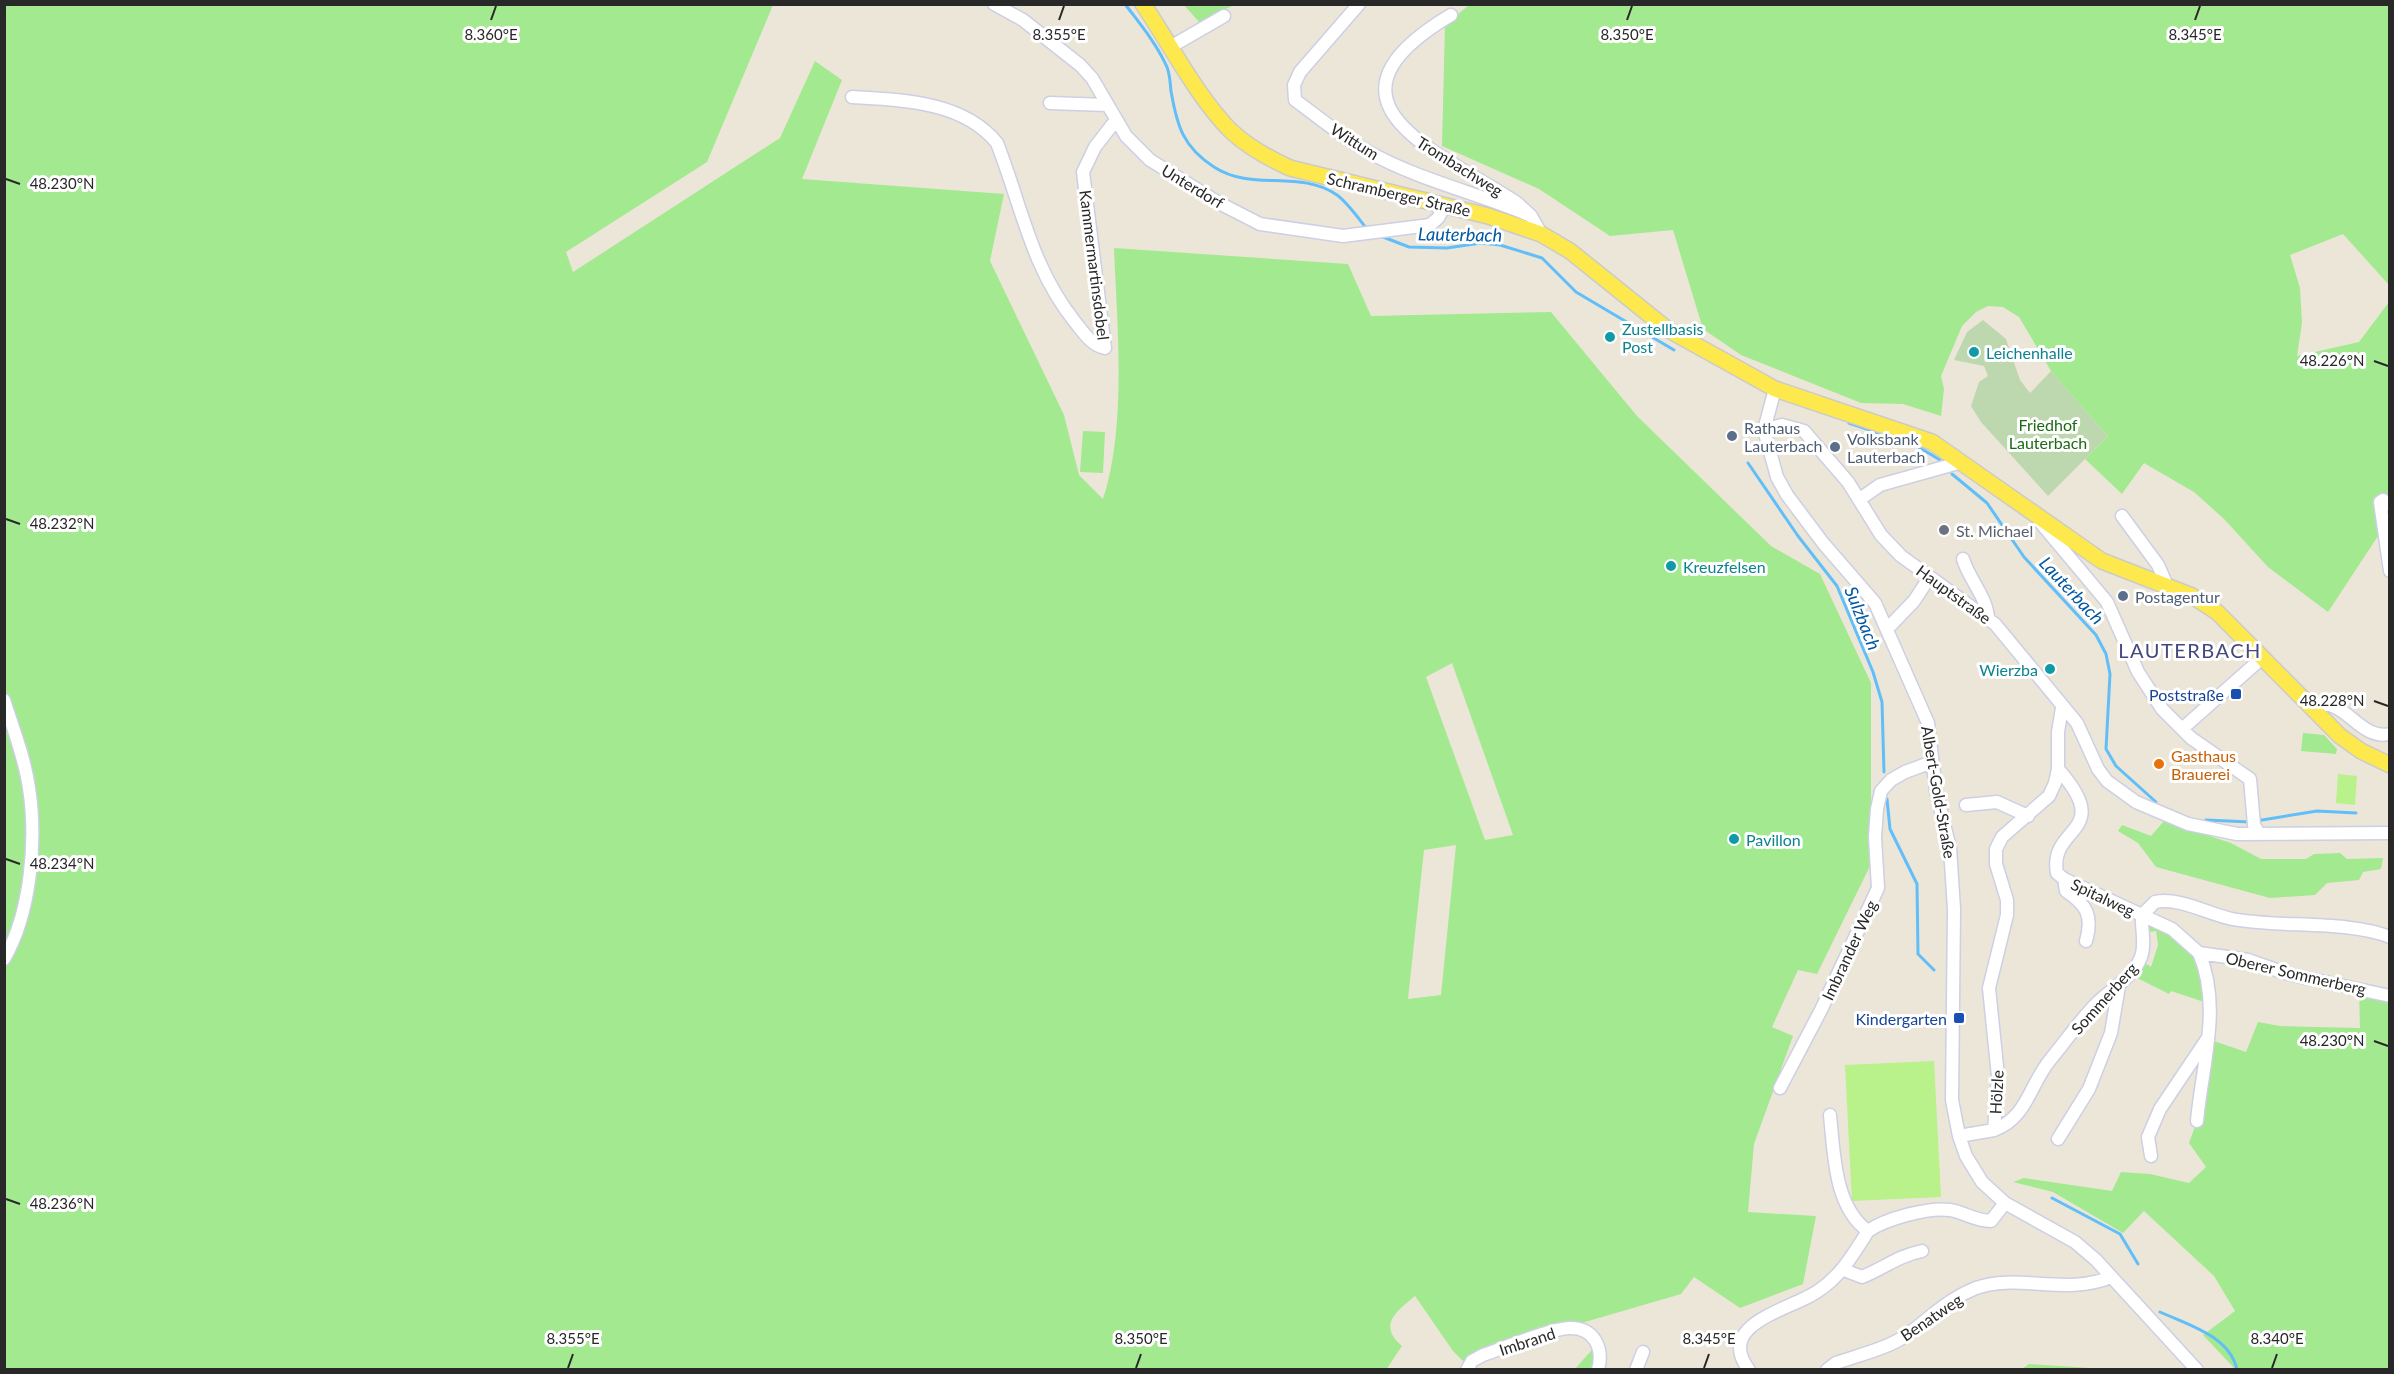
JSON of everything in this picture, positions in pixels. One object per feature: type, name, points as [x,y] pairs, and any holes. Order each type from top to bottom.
[{"type":"main road","name":"Schramberger Straße","points":[[1143,4],[1213,110],[1232,132],[1263,155],[1310,173],[1488,216],[1541,234],[1570,251],[1667,329],[1775,389],[1932,442],[2102,561],[2192,597],[2217,612],[2350,744],[2390,765]]},
{"type":"street","name":"Unterdorf","points":[[994,4],[1023,20],[1080,65],[1092,78],[1116,120],[1135,146],[1165,171],[1260,224],[1343,236],[1367,235],[1430,225],[1438,218],[1445,206]]},
{"type":"street","name":"Wittum","points":[[1359,4],[1300,72],[1294,85],[1295,100],[1367,151],[1419,174],[1489,198],[1531,216]]},
{"type":"street","name":"Trombachweg","points":[[1451,15],[1408,45],[1397,58],[1385,80],[1387,105],[1415,139],[1518,203],[1531,216],[1541,234]]},
{"type":"street","points":[[1172,46],[1224,16]]},
{"type":"street","name":"Kammermartinsdobel","points":[[852,97],[910,101],[940,108],[970,120],[989,133],[997,143],[1038,264],[1048,284],[1090,341],[1106,348],[1083,172],[1090,154],[1116,120]]},
{"type":"street","points":[[1050,103],[1107,105]]},
{"type":"street","name":"Albert-Gold-Straße","points":[[1775,389],[1764,430],[1770,460],[1787,495],[1823,543],[1864,587],[1887,629],[1925,713],[1936,791],[1950,848],[1954,909],[1952,1100],[1959,1136]]},
{"type":"street","name":"Hauptstraße","points":[[1764,430],[1782,425],[1804,431],[1860,499],[1881,535],[1929,578],[1988,617],[2049,688],[2062,708],[2077,723],[2098,770],[2107,782],[2136,802],[2161,814],[2208,830],[2256,824],[2390,833]]},
{"type":"street","points":[[1860,499],[1880,485],[1962,462]]},
{"type":"street","points":[[2385,506],[2390,571]]},
{"type":"street","points":[[2031,512],[2107,602],[2145,684],[2162,709],[2202,746],[2250,779],[2256,824]]},
{"type":"street","points":[[2122,516],[2158,565],[2168,588]]},
{"type":"street","points":[[1963,559],[1966,571],[1987,608],[1988,617]]},
{"type":"street","points":[[1887,629],[1929,578]]},
{"type":"street","points":[[2182,729],[2263,657]]},
{"type":"street","points":[[4,700],[29,788],[31,838],[30,875],[19,924],[4,959]]},
{"type":"street","points":[[2312,708],[2322,703],[2335,705],[2368,731],[2380,736],[2390,734]]},
{"type":"street","name":"Hölzle","points":[[1959,1136],[1994,1130],[1998,1076],[1989,988],[2007,915],[2007,900],[1996,864],[1996,849],[2002,837],[2049,795],[2058,769],[2058,732],[2062,708]]},
{"type":"street","name":"Imbrander Weg","points":[[1780,1088],[1821,1010],[1878,888],[1875,837],[1876,810],[1881,791],[1891,780],[1905,772],[1932,762]]},
{"type":"street","name":"Spitalweg","points":[[2058,769],[2078,792],[2083,810],[2081,819],[2060,850],[2055,864],[2056,873],[2064,879],[2142,915]]},
{"type":"street","points":[[1966,805],[1997,802],[2028,816]]},
{"type":"street","name":"Spitalweg","points":[[2064,879],[2066,891],[2080,900],[2088,910],[2090,927],[2086,941]]},
{"type":"street","points":[[2198,1121],[2208,1039],[2210,987],[2199,953],[2172,929],[2142,915],[2148,907],[2164,900],[2236,919],[2367,931],[2390,937]]},
{"type":"street","name":"Sommerberg","points":[[1994,1130],[2010,1124],[2020,1113],[2037,1077],[2097,1002],[2118,986],[2142,956],[2144,944],[2142,915]]},
{"type":"street","name":"Oberer Sommerberg","points":[[2199,953],[2248,960],[2288,974],[2390,996]]},
{"type":"street","points":[[2058,1139],[2090,1089],[2111,1033],[2118,986]]},
{"type":"street","points":[[2151,1156],[2148,1137],[2160,1109],[2208,1039]]},
{"type":"street","points":[[1830,1115],[1841,1190],[1852,1215],[1858,1224],[1868,1231]]},
{"type":"street","points":[[1959,1136],[1966,1156],[1982,1182],[2005,1203],[2075,1242],[2096,1260],[2197,1370]]},
{"type":"street","points":[[1749,1370],[1740,1355],[1740,1342],[1747,1329],[1763,1318],[1819,1291],[1844,1270],[1868,1231],[1880,1223],[1936,1209],[1952,1210],[1978,1221],[1990,1221],[2005,1203]]},
{"type":"street","points":[[1844,1270],[1862,1276],[1881,1269],[1902,1255],[1922,1251]]},
{"type":"street","name":"Benatweg","points":[[1827,1370],[1836,1363],[1906,1336],[1943,1305],[1976,1288],[1995,1284],[2093,1284],[2111,1277]]},
{"type":"street","name":"Imbrand","points":[[1467,1370],[1472,1361],[1483,1355],[1569,1328],[1584,1331],[1594,1338],[1601,1352],[1598,1370]]},
{"type":"street","points":[[1636,1370],[1643,1352]]},
{"type":"green space","points":[[5,5],[773,5],[707,162],[566,252],[573,272],[780,138],[815,61],[842,80],[802,179],[1004,194],[990,261],[1064,415],[1079,475],[1103,499],[1110,470],[1118,407],[1119,375],[1114,248],[1348,264],[1371,316],[1551,312],[1637,416],[1771,546],[1820,574],[1871,683],[1871,864],[1817,974],[1798,970],[1772,1027],[1793,1036],[1754,1144],[1748,1212],[1816,1216],[1803,1284],[1740,1308],[1694,1277],[1681,1294],[1561,1329],[1468,1366],[1453,1351],[1415,1296],[1392,1319],[1391,1331],[1402,1346],[1386,1370],[5,1370]],"holes":[[[1452,663],[1513,835],[1485,840],[1426,677]],[[1456,845],[1441,995],[1408,999],[1424,850]]]},
{"type":"green space","points":[[1184,5],[1234,5],[1199,22]]},
{"type":"green space","points":[[1469,5],[2389,5],[2389,285],[2343,234],[2290,255],[2300,288],[2302,323],[2297,356],[2359,342],[2389,302],[2389,533],[2378,536],[2328,612],[2268,567],[2224,519],[2194,492],[2144,463],[2122,494],[2085,459],[2108,436],[2051,371],[2019,317],[2003,307],[1988,306],[1976,312],[1962,326],[1941,376],[1944,389],[1941,416],[1903,404],[1861,403],[1741,355],[1703,329],[1673,230],[1610,236],[1539,189],[1442,146],[1445,25]]},
{"type":"green space","name":"Friedhof Lauterbach","points":[[1983,320],[2006,339],[2020,380],[2030,393],[2051,371],[2108,436],[2048,496],[1981,422],[1971,406],[1979,382],[1988,376],[1984,366],[1954,360],[1967,332]]},
{"type":"green space","points":[[1083,431],[1105,432],[1103,473],[1080,472]]},
{"type":"green space","points":[[2303,733],[2324,735],[2337,749],[2336,754],[2301,751]]},
{"type":"green space","points":[[2338,774],[2357,776],[2355,805],[2336,803]]},
{"type":"green space","points":[[2164,821],[2231,843],[2261,859],[2306,859],[2314,854],[2340,853],[2347,859],[2383,858],[2381,869],[2363,872],[2359,880],[2327,883],[2315,895],[2270,898],[2156,867],[2138,843],[2118,831],[2122,825],[2151,836]]},
{"type":"green space","points":[[2148,925],[2162,927],[2199,958],[2207,1003],[2171,991],[2169,994],[2135,977],[2145,963],[2151,967],[2158,945],[2156,931],[2149,932]]},
{"type":"green space","points":[[2359,988],[2389,996],[2389,1369],[2235,1369],[2203,1335],[2235,1311],[2214,1276],[2144,1211],[2123,1233],[2053,1192],[2013,1182],[2024,1178],[2112,1191],[2121,1172],[2150,1174],[2189,1183],[2206,1167],[2189,1143],[2197,1121],[2208,1039],[2246,1052],[2258,1022],[2280,1026],[2360,1028]]},
{"type":"green space","points":[[1934,1061],[1941,1197],[1852,1201],[1845,1065]]},
{"type":"green space","points":[[1598,1343],[1598,1369],[1574,1370]]},
{"type":"green space","points":[[2029,1364],[2106,1369],[2022,1369]]},
{"type":"waterway","name":"Lauterbach","points":[[1125,4],[1153,41],[1166,65],[1179,125],[1195,152],[1214,167],[1229,174],[1244,178],[1292,181],[1323,187],[1341,198],[1367,229]]},
{"type":"waterway","name":"Lauterbach","points":[[1378,235],[1409,247],[1447,248],[1481,243],[1500,245],[1542,258],[1576,292],[1674,350]]},
{"type":"waterway","name":"Lauterbach","points":[[1849,423],[1917,446],[1940,460]]},
{"type":"waterway","name":"Sulzbach","points":[[1748,463],[1798,536],[1837,586],[1873,672],[1882,702],[1884,772]]},
{"type":"waterway","name":"Lauterbach","points":[[1952,474],[1987,503],[2024,557],[2096,635],[2106,654],[2110,674],[2106,749],[2116,766],[2156,802]]},
{"type":"waterway","name":"Sulzbach","points":[[1887,799],[1890,829],[1917,884],[1918,954],[1934,970]]},
{"type":"waterway","name":"Lauterbach","points":[[2256,821],[2317,811],[2356,813]]},
{"type":"waterway","name":"Lauterbach","points":[[2206,820],[2250,822]]},
{"type":"waterway","name":"Sulzbach","points":[[2052,1198],[2120,1234],[2138,1264]]},
{"type":"waterway","name":"Sulzbach","points":[[2160,1312],[2195,1327],[2217,1340],[2233,1358],[2237,1370]]},
{"type":"place","name":"Zustellbasis Post","points":[[1610,337]]},
{"type":"place","name":"Leichenhalle","points":[[1974,352]]},
{"type":"place","name":"Rathaus Lauterbach","points":[[1732,436]]},
{"type":"place","name":"Volksbank Lauterbach","points":[[1835,447]]},
{"type":"place","name":"St. Michael","points":[[1944,530]]},
{"type":"place","name":"Kreuzfelsen","points":[[1671,566]]},
{"type":"place","name":"Postagentur","points":[[2123,596]]},
{"type":"place","name":"Wierzba","points":[[2050,669]]},
{"type":"place","name":"Poststraße","points":[[2236,694]]},
{"type":"place","name":"Gasthaus Brauerei","points":[[2159,764]]},
{"type":"place","name":"Pavillon","points":[[1734,839]]},
{"type":"place","name":"Kindergarten","points":[[1959,1018]]},
{"type":"district","name":"LAUTERBACH","points":[[2190,650]]}]
